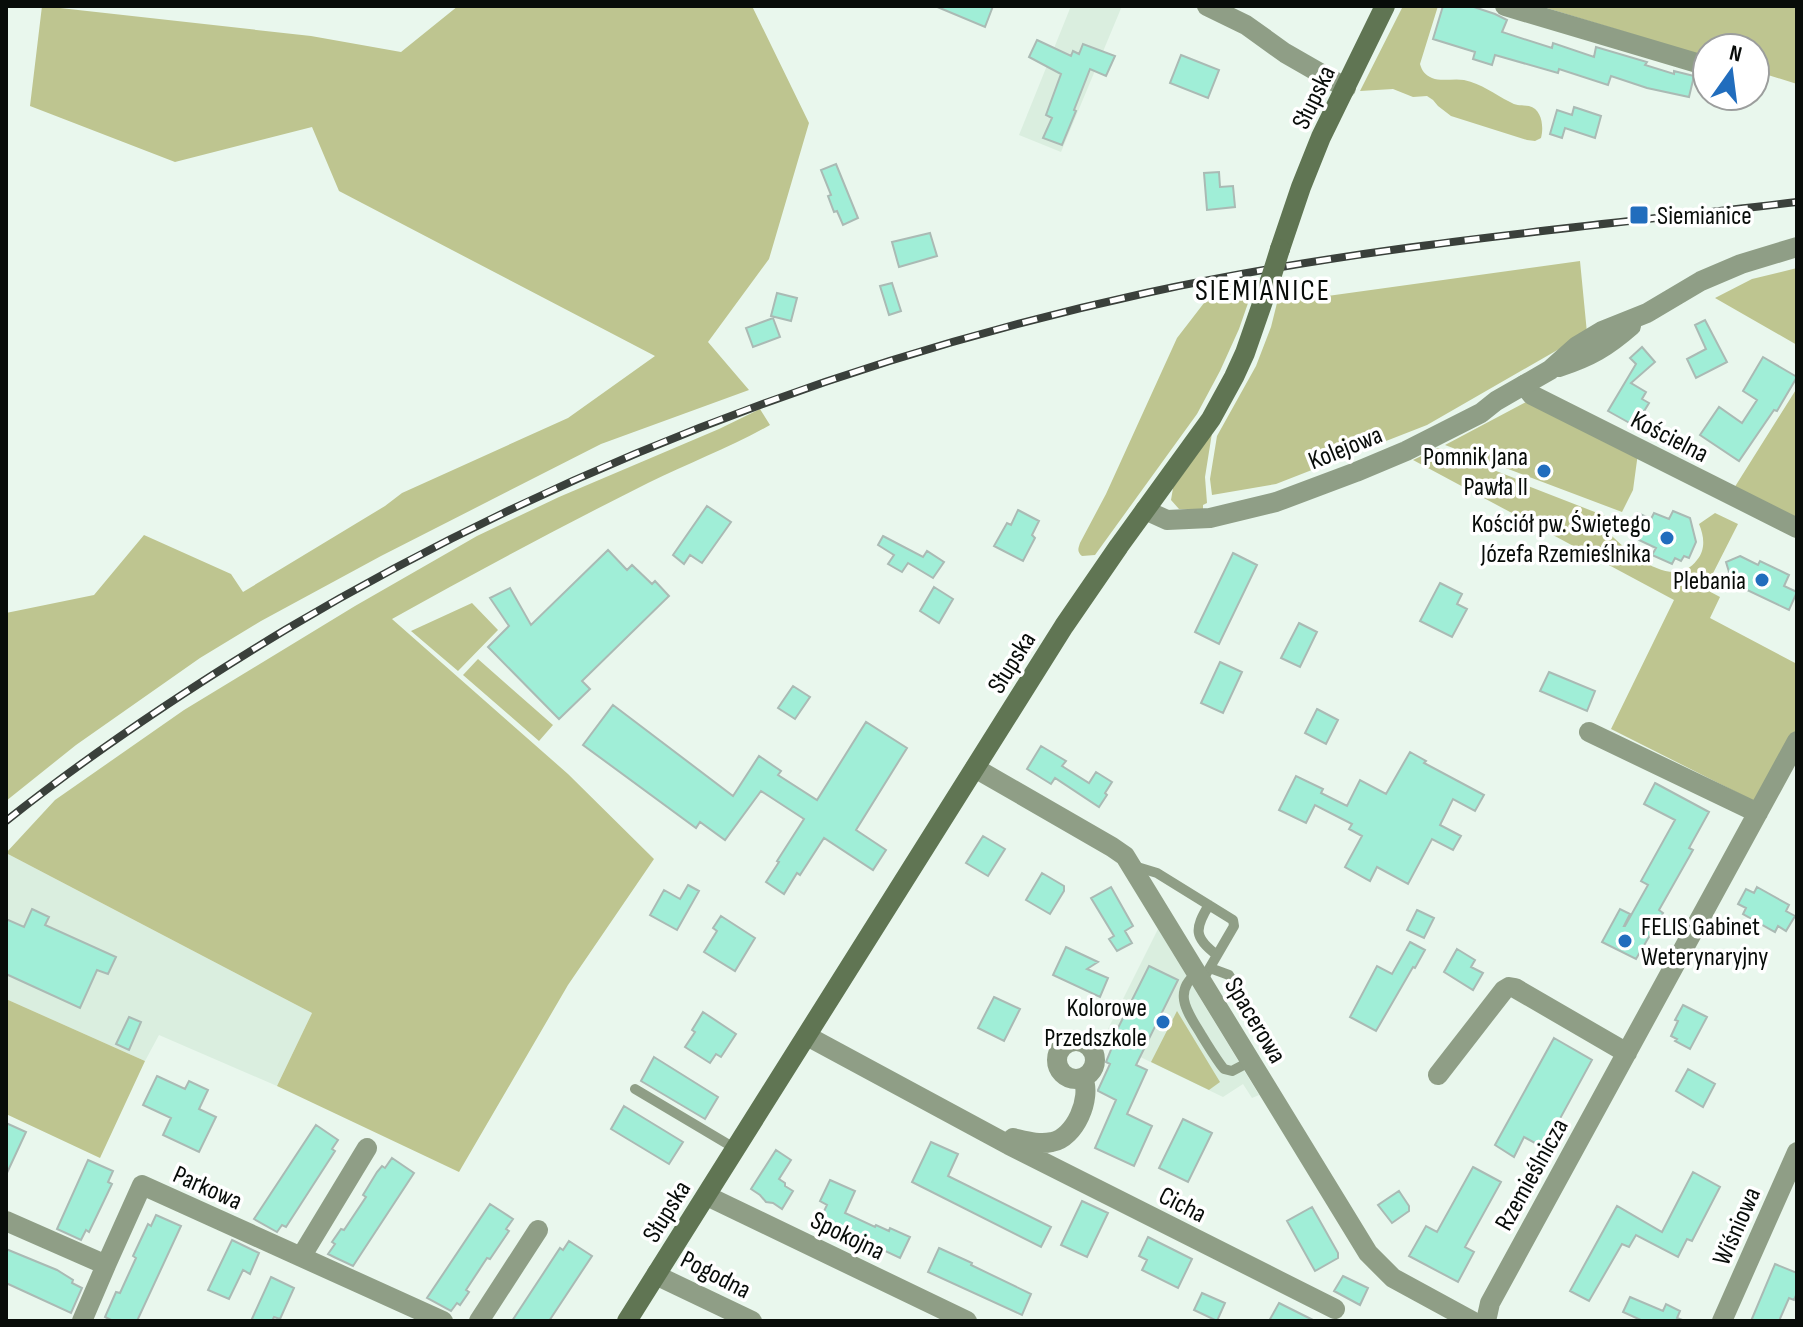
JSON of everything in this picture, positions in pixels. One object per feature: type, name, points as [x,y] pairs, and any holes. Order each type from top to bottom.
[{"type":"main road","name":"Słupska","points":[[627,1321],[1079,602],[1201,434],[1221,401],[1245,353],[1310,164],[1385,6]]},
{"type":"street","points":[[1207,6],[1246,25],[1285,53],[1346,88]]},
{"type":"street","points":[[1505,6],[1691,61]]},
{"type":"street","name":"Kolejowa","points":[[1145,510],[1159,518],[1181,521],[1210,518],[1276,502],[1356,472],[1481,413],[1550,370],[1577,346],[1602,331],[1647,313],[1701,281],[1741,264],[1797,247]]},
{"type":"street","name":"Kościelna","points":[[1524,385],[1532,395],[1797,528]]},
{"type":"street","points":[[1589,732],[1758,813]]},
{"type":"street","name":"Rzemieślnicza","points":[[1486,1321],[1490,1303],[1797,741]]},
{"type":"street","name":"Spacerowa","points":[[975,768],[1125,856],[1203,974],[1251,1061],[1368,1253],[1393,1278],[1472,1321]]},
{"type":"street","points":[[1438,1075],[1509,987],[1627,1053]]},
{"type":"street","name":"Cicha","points":[[807,1036],[1009,1145],[1335,1309]]},
{"type":"street","points":[[1009,1145],[1013,1138],[1049,1143],[1065,1137],[1086,1103],[1083,1078]]},
{"type":"street","points":[[301,1257],[367,1148]]},
{"type":"street","name":"Wiśniowa","points":[[1722,1321],[1797,1152]]},
{"type":"street","name":"Parkowa","points":[[106,1265],[142,1185],[443,1321]]},
{"type":"street","name":"Spokojna","points":[[707,1196],[967,1321]]},
{"type":"street","points":[[6,1221],[106,1265],[82,1321]]},
{"type":"street","points":[[479,1321],[538,1230]]},
{"type":"street","name":"Pogodna","points":[[657,1273],[673,1284],[752,1321]]},
{"type":"lane","points":[[1132,866],[1157,873],[1233,920],[1234,926],[1217,955],[1203,974],[1186,985],[1183,998],[1186,1010],[1224,1069],[1232,1071],[1251,1061]]},
{"type":"lane","points":[[1209,905],[1199,920],[1197,932],[1203,945],[1217,955]]},
{"type":"lane","points":[[1203,974],[1229,975],[1261,1028]]},
{"type":"lane","points":[[635,1089],[736,1149]]},
{"type":"shaded area","points":[[1071,6],[1122,6],[1061,152],[1019,135]]},
{"type":"shaded area","points":[[6,853],[312,1013],[277,1086],[159,1035],[145,1061],[6,999]]},
{"type":"shaded area","name":"Kolorowe Przedszkole","points":[[1158,929],[1259,1095],[1252,1098],[1243,1084],[1223,1097],[1103,1039]]},
{"type":"green space","points":[[42,6],[311,36],[401,52],[458,6],[752,6],[809,123],[769,259],[708,342],[749,390],[601,444],[261,621],[200,658],[76,745],[6,801],[6,613],[94,595],[144,535],[231,574],[243,592],[402,493],[568,418],[655,356],[339,191],[312,127],[175,162],[30,106]]},
{"type":"green space","points":[[1403,6],[1438,6],[1420,64],[1426,74],[1436,79],[1470,82],[1512,103],[1533,108],[1541,119],[1541,138],[1527,140],[1451,116],[1427,96],[1413,97],[1393,89],[1360,91]]},
{"type":"green space","points":[[1540,6],[1797,6],[1797,84],[1771,76],[1771,32],[1691,32],[1691,52]]},
{"type":"green space","points":[[1580,261],[1587,333],[1427,425],[1276,484],[1212,495],[1210,479],[1217,436],[1256,366],[1277,303]]},
{"type":"green space","points":[[1797,268],[1797,345],[1715,298],[1752,279]]},
{"type":"green space","points":[[1255,283],[1239,329],[1197,414],[1095,555],[1082,556],[1078,550],[1080,543],[1106,494],[1177,338],[1218,288]]},
{"type":"green space","points":[[1797,388],[1797,525],[1731,493]]},
{"type":"green space","points":[[1526,402],[1638,453],[1633,490],[1622,512],[1445,445]]},
{"type":"green space","points":[[760,409],[770,425],[648,483],[392,619],[568,774],[654,859],[568,985],[459,1172],[277,1086],[312,1013],[6,853],[55,800],[184,710],[355,606],[477,536]]},
{"type":"green space","points":[[1212,433],[1205,477],[1207,503],[1203,505],[1203,510],[1179,509],[1171,500],[1173,488]]},
{"type":"green space","points":[[1438,448],[1618,521],[1611,535],[1640,559],[1665,571],[1687,569],[1697,560],[1703,542],[1699,524],[1715,513],[1738,524],[1705,589],[1720,597],[1710,618],[1797,664],[1797,731],[1758,803],[1611,729],[1674,600],[1413,460]]},
{"type":"green space","points":[[472,603],[498,630],[458,671],[411,631]]},
{"type":"green space","points":[[478,659],[553,725],[539,741],[463,675]]},
{"type":"green space","points":[[6,999],[145,1061],[100,1158],[6,1114]]},
{"type":"green space","points":[[1177,1011],[1220,1082],[1209,1090],[1151,1062]]},
{"type":"building","points":[[935,6],[993,6],[985,27]]},
{"type":"building","points":[[1443,6],[1471,6],[1507,20],[1502,32],[1552,48],[1553,43],[1594,57],[1596,47],[1647,62],[1645,65],[1674,74],[1674,71],[1691,75],[1691,89],[1689,97],[1611,76],[1608,85],[1559,69],[1558,73],[1495,55],[1492,65],[1473,59],[1475,52],[1433,39]]},
{"type":"building","points":[[1037,40],[1071,56],[1073,51],[1079,54],[1083,44],[1115,56],[1106,76],[1090,69],[1062,145],[1043,138],[1052,118],[1046,115],[1061,74],[1029,57]]},
{"type":"building","points":[[1181,55],[1219,70],[1208,98],[1170,83]]},
{"type":"building","points":[[1574,107],[1601,116],[1595,138],[1565,128],[1562,138],[1550,134],[1557,110],[1572,115]]},
{"type":"building","points":[[836,164],[858,218],[843,225],[837,211],[834,212],[821,170]]},
{"type":"building","points":[[1219,172],[1220,187],[1233,186],[1235,207],[1207,210],[1204,173]]},
{"type":"building","points":[[930,233],[937,256],[899,267],[892,242]]},
{"type":"building","points":[[892,283],[901,311],[889,315],[880,286]]},
{"type":"building","points":[[777,293],[797,298],[791,321],[771,316]]},
{"type":"building","points":[[773,318],[780,337],[753,347],[746,328]]},
{"type":"building","points":[[1705,320],[1727,362],[1696,378],[1687,359],[1706,349],[1695,325]]},
{"type":"building","points":[[1642,347],[1655,362],[1631,383],[1646,392],[1642,399],[1649,403],[1635,426],[1608,411],[1636,364],[1630,358]]},
{"type":"building","points":[[1763,357],[1797,377],[1777,411],[1774,410],[1739,461],[1700,435],[1719,407],[1742,423],[1757,400],[1743,391]]},
{"type":"building","points":[[707,506],[731,522],[702,563],[690,555],[684,564],[673,555]]},
{"type":"building","points":[[1018,510],[1039,521],[1032,535],[1035,538],[1023,561],[994,546],[1007,523],[1011,525]]},
{"type":"building","name":"Kościół pw. Świętego Józefa Rzemieślnika","points":[[1673,511],[1690,518],[1696,542],[1689,558],[1684,556],[1681,561],[1675,558],[1672,564],[1652,555],[1656,548],[1639,540],[1643,533],[1631,528],[1638,513],[1651,519],[1654,513],[1669,519]]},
{"type":"building","points":[[883,536],[923,557],[927,551],[944,562],[933,578],[908,563],[902,572],[888,564],[894,555],[878,545]]},
{"type":"building","points":[[608,550],[627,570],[632,565],[652,584],[655,581],[669,596],[582,681],[590,689],[559,719],[488,647],[509,626],[490,598],[510,588],[531,625]]},
{"type":"building","points":[[1233,553],[1257,565],[1219,644],[1195,632]]},
{"type":"building","name":"Plebania","points":[[1740,556],[1758,565],[1760,561],[1789,575],[1784,586],[1797,592],[1789,610],[1745,589],[1747,585],[1727,576],[1726,562]]},
{"type":"building","points":[[1440,583],[1462,594],[1457,604],[1467,609],[1452,637],[1420,621]]},
{"type":"building","points":[[934,587],[953,599],[939,623],[920,611]]},
{"type":"building","points":[[1299,623],[1317,632],[1300,667],[1281,658]]},
{"type":"building","points":[[1220,662],[1242,672],[1223,713],[1201,703]]},
{"type":"building","points":[[1549,672],[1595,691],[1587,711],[1540,691]]},
{"type":"building","points":[[793,686],[810,697],[795,719],[778,708]]},
{"type":"building","points":[[613,705],[733,796],[759,756],[781,771],[778,775],[817,800],[866,722],[907,748],[856,830],[886,850],[873,870],[824,838],[784,894],[766,882],[804,819],[761,791],[725,840],[700,822],[696,828],[583,745]]},
{"type":"building","points":[[1317,709],[1338,720],[1326,744],[1305,733]]},
{"type":"building","points":[[1041,746],[1066,761],[1062,766],[1089,783],[1096,772],[1112,782],[1099,807],[1055,778],[1051,784],[1027,769]]},
{"type":"building","points":[[1410,752],[1426,761],[1424,763],[1484,795],[1475,811],[1453,799],[1440,825],[1461,836],[1453,850],[1432,839],[1408,884],[1377,867],[1370,881],[1345,867],[1362,836],[1349,829],[1352,824],[1315,805],[1306,823],[1279,810],[1296,776],[1323,789],[1321,793],[1347,806],[1360,780],[1386,794]]},
{"type":"building","points":[[1655,783],[1709,812],[1689,848],[1693,850],[1659,910],[1663,913],[1636,959],[1602,942],[1620,909],[1630,914],[1625,926],[1648,885],[1641,881],[1675,820],[1644,804]]},
{"type":"building","points":[[983,836],[1005,849],[988,876],[966,863]]},
{"type":"building","points":[[1042,873],[1064,886],[1050,914],[1026,900]]},
{"type":"building","points":[[688,885],[699,891],[677,930],[650,915],[664,890],[680,899]]},
{"type":"building","points":[[1111,887],[1133,926],[1125,931],[1132,943],[1117,951],[1109,939],[1114,936],[1091,898]]},
{"type":"building","points":[[1757,887],[1789,905],[1786,911],[1795,916],[1786,931],[1778,926],[1775,932],[1743,914],[1746,908],[1738,904],[1746,889],[1754,893]]},
{"type":"building","points":[[32,909],[49,917],[45,925],[116,957],[108,974],[97,970],[80,1008],[6,974],[6,919],[24,927]]},
{"type":"building","points":[[1417,910],[1434,918],[1424,938],[1407,930]]},
{"type":"building","points":[[721,916],[755,938],[735,971],[704,952],[717,931],[713,928]]},
{"type":"building","points":[[1410,942],[1425,950],[1376,1031],[1350,1017],[1377,966],[1392,974]]},
{"type":"building","points":[[1066,947],[1098,962],[1087,969],[1108,978],[1100,997],[1053,975]]},
{"type":"building","points":[[1457,949],[1475,960],[1471,967],[1483,973],[1473,990],[1444,972]]},
{"type":"building","points":[[1149,966],[1178,980],[1136,1065],[1147,1070],[1127,1114],[1152,1126],[1134,1166],[1095,1148],[1116,1100],[1098,1090],[1110,1064],[1106,1062],[1115,1034]]},
{"type":"building","points":[[994,997],[1020,1009],[1004,1041],[978,1028]]},
{"type":"building","points":[[1683,1005],[1707,1017],[1690,1049],[1671,1036]]},
{"type":"building","points":[[703,1012],[736,1034],[721,1057],[716,1054],[710,1063],[685,1047]]},
{"type":"building","points":[[129,1017],[141,1022],[129,1050],[116,1044]]},
{"type":"building","points":[[1554,1038],[1592,1060],[1544,1148],[1524,1137],[1514,1157],[1495,1145]]},
{"type":"building","points":[[654,1057],[718,1097],[705,1119],[641,1081]]},
{"type":"building","points":[[1688,1069],[1715,1084],[1703,1107],[1676,1091]]},
{"type":"building","points":[[157,1076],[185,1089],[189,1081],[208,1090],[199,1109],[216,1117],[199,1152],[163,1135],[171,1118],[143,1105]]},
{"type":"building","points":[[624,1106],[683,1142],[669,1164],[611,1129]]},
{"type":"building","points":[[1183,1119],[1212,1133],[1188,1182],[1159,1168]]},
{"type":"building","points":[[6,1123],[26,1132],[6,1175]]},
{"type":"building","points":[[316,1125],[338,1140],[332,1149],[335,1151],[286,1227],[282,1225],[277,1232],[254,1219]]},
{"type":"building","points":[[931,1142],[958,1154],[948,1176],[1051,1227],[1041,1247],[912,1182]]},
{"type":"building","points":[[776,1150],[791,1160],[779,1179],[793,1191],[782,1209],[766,1202],[751,1189]]},
{"type":"building","points":[[392,1158],[414,1173],[353,1266],[328,1254],[335,1244],[332,1242],[366,1197],[363,1195],[377,1172],[382,1166],[385,1168]]},
{"type":"building","points":[[88,1160],[113,1171],[108,1182],[112,1184],[89,1232],[86,1230],[81,1240],[57,1229]]},
{"type":"building","points":[[1473,1167],[1501,1182],[1465,1247],[1474,1252],[1458,1282],[1409,1256],[1426,1226],[1437,1232]]},
{"type":"building","points":[[1693,1172],[1720,1187],[1692,1241],[1687,1239],[1678,1257],[1636,1235],[1629,1247],[1622,1244],[1589,1301],[1570,1291],[1617,1206],[1662,1232]]},
{"type":"building","points":[[830,1180],[855,1191],[845,1213],[875,1227],[889,1231],[890,1228],[910,1237],[900,1258],[847,1233],[844,1239],[817,1226],[827,1205],[820,1201]]},
{"type":"building","points":[[1399,1191],[1409,1211],[1392,1223],[1378,1205]]},
{"type":"building","points":[[1082,1201],[1108,1213],[1087,1257],[1061,1245]]},
{"type":"building","points":[[490,1204],[513,1219],[506,1229],[509,1231],[490,1259],[487,1258],[460,1305],[457,1303],[451,1311],[427,1298]]},
{"type":"building","points":[[1312,1207],[1338,1253],[1338,1258],[1315,1271],[1287,1221]]},
{"type":"building","points":[[156,1215],[181,1226],[137,1321],[113,1321],[105,1317],[116,1292],[120,1293],[148,1224],[151,1226]]},
{"type":"building","points":[[1148,1237],[1192,1259],[1178,1288],[1142,1270],[1147,1260],[1139,1256]]},
{"type":"building","points":[[232,1240],[259,1253],[250,1274],[243,1270],[229,1299],[208,1290]]},
{"type":"building","points":[[569,1241],[592,1256],[549,1321],[512,1321],[560,1248],[563,1250]]},
{"type":"building","points":[[939,1248],[1031,1294],[1022,1315],[928,1272]]},
{"type":"building","points":[[6,1249],[57,1270],[82,1288],[71,1313],[6,1283]]},
{"type":"building","points":[[1775,1264],[1797,1273],[1797,1293],[1794,1300],[1789,1298],[1779,1321],[1751,1321]]},
{"type":"building","points":[[1343,1276],[1368,1288],[1360,1305],[1334,1291]]},
{"type":"building","points":[[271,1277],[294,1288],[280,1319],[274,1317],[272,1321],[251,1321]]},
{"type":"building","points":[[1202,1293],[1225,1303],[1217,1321],[1194,1310]]},
{"type":"building","points":[[1630,1297],[1663,1311],[1666,1304],[1680,1311],[1677,1318],[1685,1321],[1643,1321],[1623,1312]]},
{"type":"building","points":[[1279,1303],[1315,1321],[1269,1321]]},
{"type":"railway","points":[[6,821],[178,697],[285,630],[387,572],[490,519],[595,471],[810,387],[920,351],[1032,320],[1227,277],[1389,250],[1797,202]]},
{"type":"place","name":"Siemianice","points":[[1639,215]]},
{"type":"place","name":"Pomnik Jana Pawła II","points":[[1544,471]]},
{"type":"place","name":"Kościół pw. Świętego Józefa Rzemieślnika","points":[[1667,538]]},
{"type":"place","name":"Plebania","points":[[1762,580]]},
{"type":"place","name":"FELIS Gabinet Weterynaryjny","points":[[1625,941]]},
{"type":"place","name":"Kolorowe Przedszkole","points":[[1163,1022]]},
{"type":"district","name":"SIEMIANICE","points":[[1263,290]]}]
